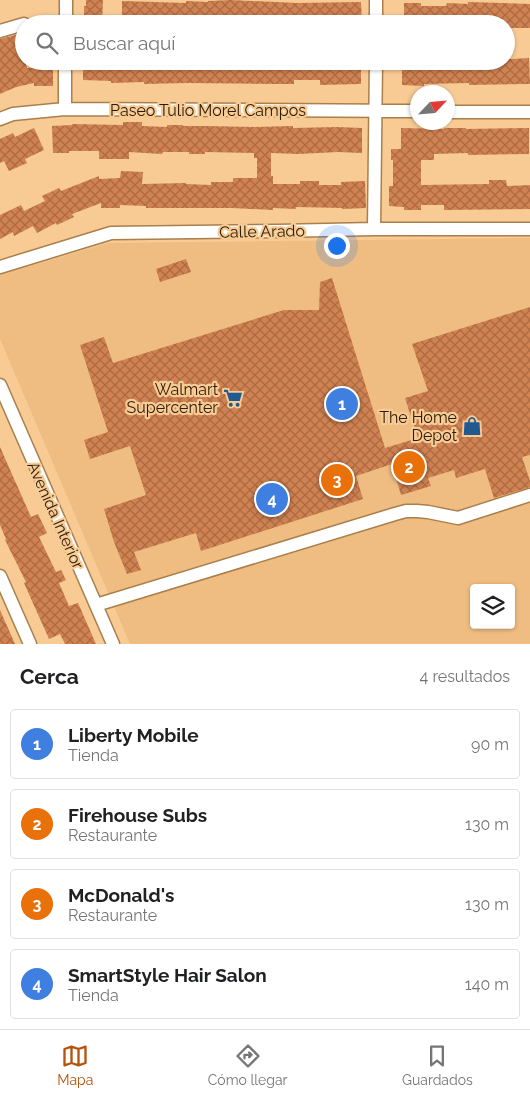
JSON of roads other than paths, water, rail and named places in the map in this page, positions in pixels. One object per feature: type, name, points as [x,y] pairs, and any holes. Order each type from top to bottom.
[{"type":"street","points":[[66,0],[66,15]]},
{"type":"street","points":[[376,0],[376,15]]},
{"type":"street","points":[[0,31],[15,27]]},
{"type":"street","points":[[65,109],[66,70]]},
{"type":"street","points":[[374,229],[376,70]]},
{"type":"street","name":"Paseo Tulio Morel Campos","points":[[0,119],[13,114],[65,109],[410,112]]},
{"type":"street","points":[[455,112],[530,112]]},
{"type":"street","name":"Calle Arado","points":[[0,267],[111,233],[530,229]]},
{"type":"street","name":"Avenida Interior","points":[[0,385],[113,644]]},
{"type":"street","points":[[96,605],[406,511],[428,512],[458,518],[530,496]]},
{"type":"street","points":[[0,576],[30,644]]},
{"type":"place","name":"Walmart Supercenter","points":[[233,398]]},
{"type":"place","name":"Liberty Mobile","points":[[342,404]]},
{"type":"place","name":"The Home Depot","points":[[472,426]]},
{"type":"place","name":"Firehouse Subs","points":[[409,467]]},
{"type":"place","name":"McDonald's","points":[[337,480]]},
{"type":"place","name":"SmartStyle Hair Salon","points":[[272,499]]}]
